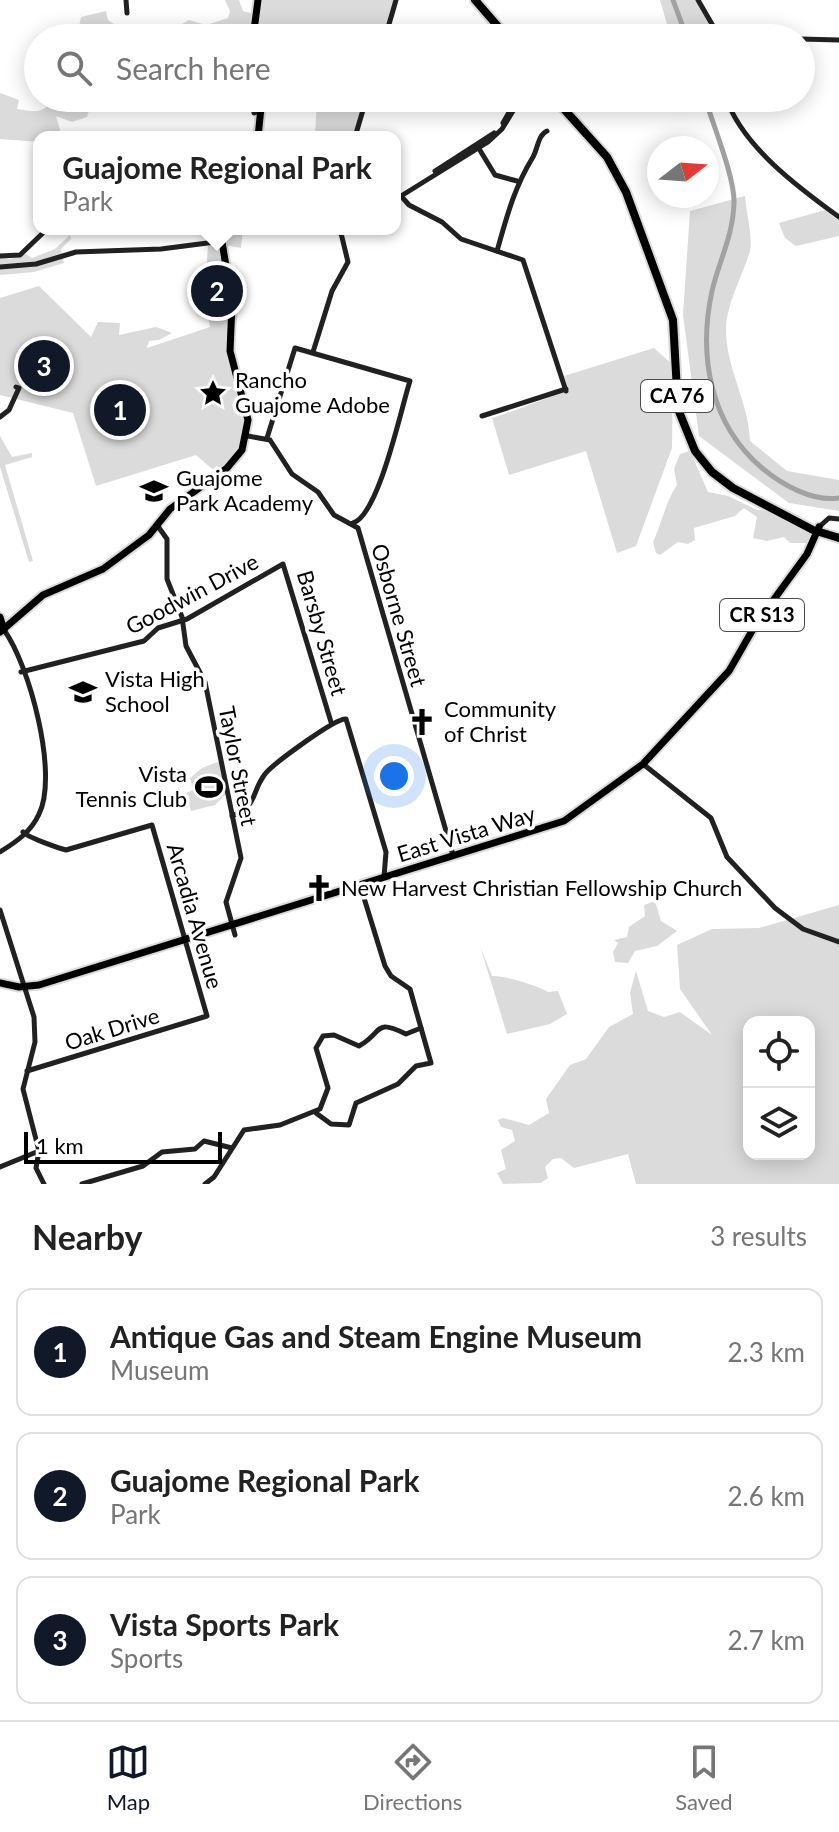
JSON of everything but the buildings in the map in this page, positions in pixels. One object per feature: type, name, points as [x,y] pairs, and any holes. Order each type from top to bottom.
[{"type":"highway","points":[[472,0],[493,24]]},
{"type":"highway","name":"CA 76","points":[[570,112],[607,154],[630,194],[673,310],[679,341],[680,403],[693,443],[707,463],[733,485],[818,529],[839,535]]},
{"type":"main road","points":[[256,24],[259,0]]},
{"type":"main road","points":[[2,631],[43,595],[103,569],[157,525],[173,505],[232,464],[248,436],[248,414],[230,351],[232,304],[222,235]]},
{"type":"main road","name":"East Vista Way","points":[[0,983],[23,987],[39,985],[558,824],[643,764],[734,663],[756,624],[807,554],[818,529]]},
{"type":"main road","points":[[0,617],[2,631]]},
{"type":"street","points":[[126,0],[127,13]]},
{"type":"street","points":[[389,24],[396,0]]},
{"type":"street","points":[[698,0],[712,24]]},
{"type":"street","points":[[815,39],[839,40]]},
{"type":"street","points":[[482,416],[566,390],[526,265],[520,258],[460,239],[442,222],[409,205],[401,196],[403,190],[478,147],[502,129],[511,112]]},
{"type":"street","points":[[732,112],[785,177],[839,217]]},
{"type":"street","points":[[497,251],[517,181],[541,134],[547,131]]},
{"type":"street","points":[[478,147],[495,175],[517,181]]},
{"type":"street","points":[[0,256],[20,255],[41,235]]},
{"type":"street","points":[[313,353],[332,291],[348,262],[341,235]]},
{"type":"street","points":[[0,269],[36,264],[76,252],[224,241]]},
{"type":"street","points":[[248,436],[267,438],[295,348],[410,381],[377,491],[362,519],[353,523]]},
{"type":"street","points":[[0,417],[13,402]]},
{"type":"street","name":"Osborne Street","points":[[267,438],[292,474],[318,492],[334,515],[353,523],[453,855]]},
{"type":"street","points":[[818,529],[829,518],[839,519]]},
{"type":"street","name":"Taylor Street","points":[[157,525],[167,539],[167,579],[183,620],[186,646],[205,682],[241,864],[226,902],[231,925]]},
{"type":"street","name":"Goodwin Drive","points":[[22,672],[144,641],[158,628],[183,620],[284,564]]},
{"type":"street","name":"Barsby Street","points":[[284,564],[331,722],[343,718],[348,721],[386,852],[384,878]]},
{"type":"street","points":[[0,850],[24,834],[41,811],[46,778],[42,738],[14,644],[2,631]]},
{"type":"street","points":[[232,816],[252,804],[269,770],[331,722]]},
{"type":"street","points":[[643,764],[711,818],[727,857],[775,908],[803,929],[839,942]]},
{"type":"street","name":"Arcadia Avenue","points":[[24,834],[66,850],[152,825],[207,1016]]},
{"type":"street","points":[[316,1113],[331,1124],[349,1125],[356,1103],[398,1084],[416,1066],[431,1063],[411,990],[385,967],[360,885]]},
{"type":"street","points":[[0,910],[5,932]]},
{"type":"street","points":[[0,917],[36,1027],[23,1091],[39,1151],[36,1168],[44,1184]]},
{"type":"street","points":[[231,925],[235,935]]},
{"type":"street","name":"Oak Drive","points":[[29,1068],[207,1016]]},
{"type":"street","points":[[205,1184],[214,1177],[247,1128],[280,1125],[316,1113],[328,1088],[321,1072],[318,1039],[326,1034],[334,1035],[359,1046],[383,1026],[406,1034],[421,1028]]},
{"type":"street","points":[[82,1184],[143,1166],[168,1150],[195,1149],[204,1141],[232,1148]]},
{"type":"street","points":[[0,1167],[39,1151]]},
{"type":"shaded area","points":[[225,0],[239,0],[243,11],[254,14],[250,24],[209,24],[228,18],[230,11]]},
{"type":"shaded area","points":[[263,0],[396,0],[388,24],[259,24]]},
{"type":"shaded area","points":[[660,0],[696,0],[709,24],[667,24]]},
{"type":"shaded area","points":[[106,11],[108,20],[114,24],[80,24],[81,17]]},
{"type":"shaded area","points":[[189,20],[203,24],[182,24]]},
{"type":"shaded area","points":[[0,93],[19,100],[17,109],[24,112],[89,112],[87,117],[72,122],[56,116],[60,131],[33,131],[33,142],[0,139]]},
{"type":"shaded area","points":[[316,112],[363,112],[357,131],[315,131]]},
{"type":"shaded area","points":[[745,196],[750,231],[750,251],[731,302],[726,334],[750,441],[787,471],[839,480],[839,511],[789,503],[699,436],[683,315],[690,211],[719,208],[719,203]]},
{"type":"shaded area","points":[[825,210],[839,221],[839,236],[796,246],[785,238],[779,223]]},
{"type":"shaded area","points":[[70,235],[71,239],[61,249],[64,263],[34,272],[0,275],[0,257],[10,259],[26,254],[32,258],[55,249]]},
{"type":"shaded area","points":[[224,235],[242,235],[241,248],[225,245],[230,287],[227,341],[245,412],[245,441],[218,474],[196,455],[96,486],[73,413],[0,395],[0,298],[39,286],[91,337],[98,322],[120,323],[119,335],[156,327],[172,333],[149,341],[147,348],[210,327],[202,280],[206,275],[208,246],[224,240]]},
{"type":"shaded area","points":[[654,348],[673,365],[672,448],[636,546],[617,553],[586,451],[509,475],[492,418],[569,391],[564,376]]},
{"type":"shaded area","points":[[0,436],[12,457],[32,453],[32,457],[5,465],[33,561],[29,562],[0,467]]},
{"type":"shaded area","points":[[690,451],[708,492],[728,496],[757,510],[771,511],[812,535],[806,543],[790,543],[784,537],[767,541],[753,538],[757,517],[744,508],[735,516],[694,528],[695,540],[688,544],[678,542],[660,555],[656,553],[653,542],[677,485],[674,469],[680,454]]},
{"type":"shaded area","name":"Vista Tennis Club","points":[[220,761],[227,793],[215,805],[191,811],[186,793],[193,790],[190,778],[202,768]]},
{"type":"shaded area","points":[[655,901],[661,921],[677,931],[657,946],[635,951],[628,963],[615,962],[613,952],[618,943],[614,940],[627,937],[629,927],[645,916],[644,905]]},
{"type":"shaded area","points":[[839,905],[839,1184],[636,1184],[628,1154],[574,1168],[561,1158],[553,1159],[545,1167],[548,1178],[541,1183],[503,1184],[497,1173],[506,1169],[501,1150],[515,1141],[512,1130],[501,1127],[498,1120],[503,1118],[529,1125],[549,1113],[546,1099],[570,1065],[586,1059],[609,1027],[633,1014],[630,993],[636,971],[648,1011],[664,1017],[680,1012],[712,1035],[680,989],[677,945],[712,929],[759,928]]},
{"type":"shaded area","points":[[480,946],[492,976],[521,981],[548,992],[558,991],[567,1014],[550,1024],[507,1034]]},
{"type":"waterway","points":[[673,0],[682,24]]},
{"type":"waterway","points":[[710,112],[727,166],[734,203],[708,315],[708,364],[712,387],[730,431],[762,468],[808,495],[839,498]]},
{"type":"place","name":"Guajome Regional Park","points":[[217,291]]},
{"type":"place","name":"Vista Sports Park","points":[[44,366]]},
{"type":"place","name":"Rancho Guajome Adobe","points":[[213,393]]},
{"type":"place","name":"Antique Gas and Steam Engine Museum","points":[[120,410]]},
{"type":"place","name":"Guajome Park Academy","points":[[154,491]]},
{"type":"place","name":"Vista High School","points":[[83,692]]},
{"type":"place","name":"Community of Christ","points":[[422,722]]},
{"type":"place","name":"Vista Tennis Club","points":[[209,787]]},
{"type":"place","name":"New Harvest Christian Fellowship Church","points":[[319,888]]}]
